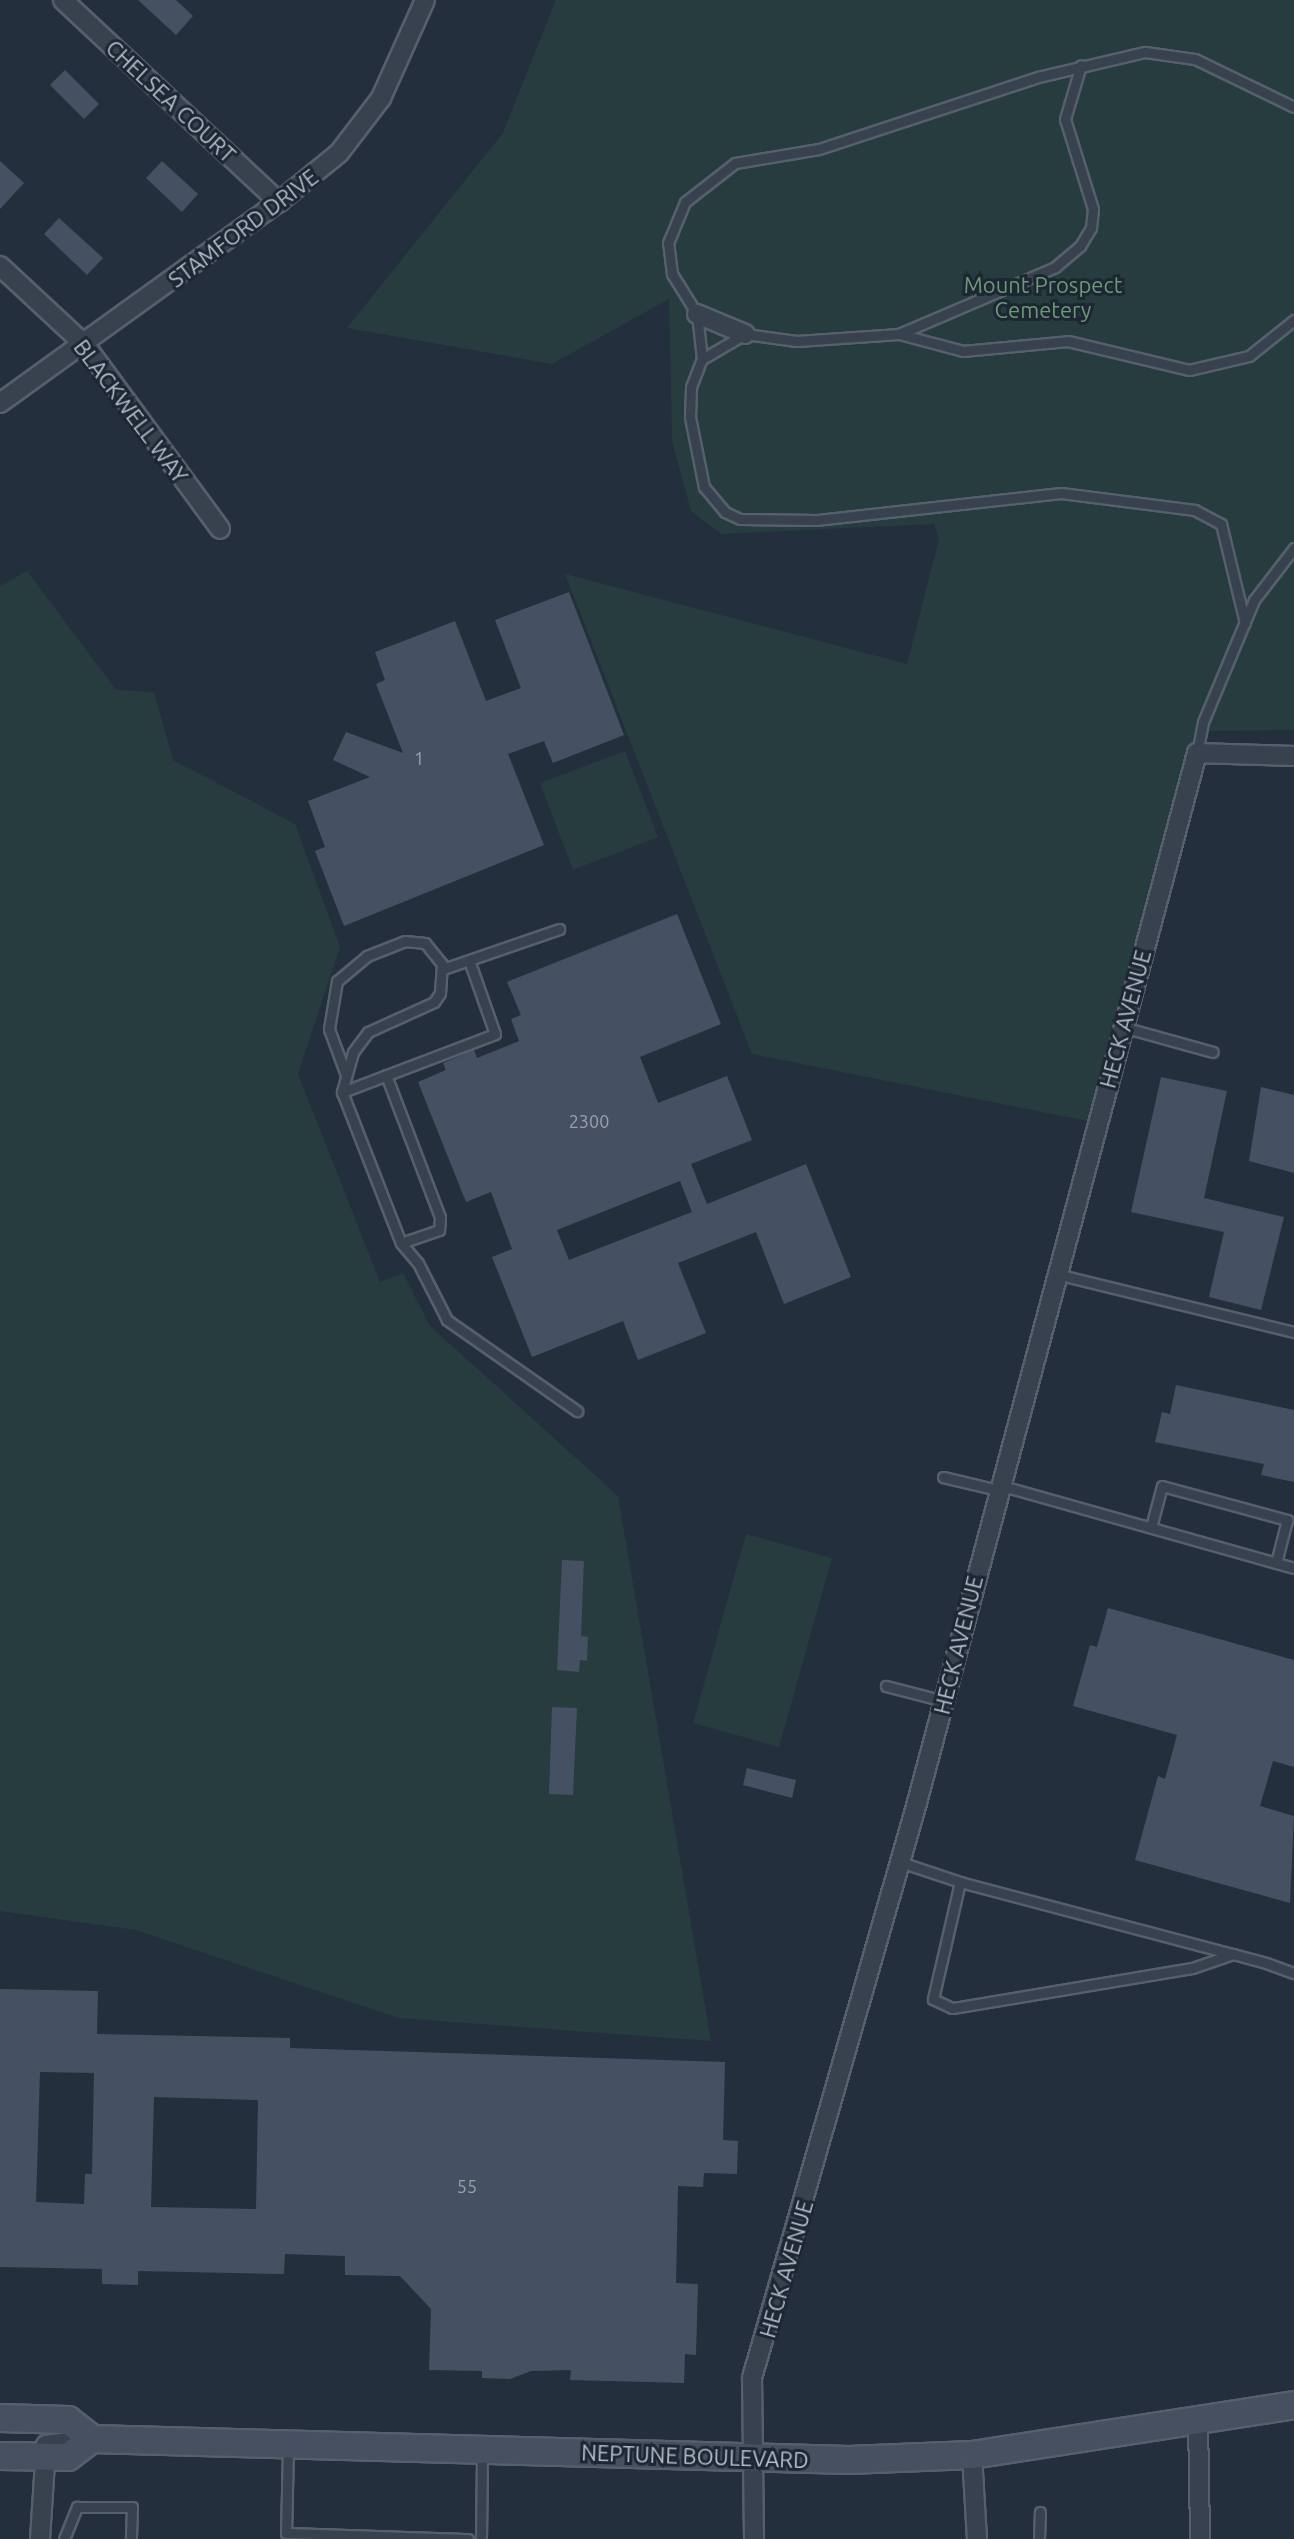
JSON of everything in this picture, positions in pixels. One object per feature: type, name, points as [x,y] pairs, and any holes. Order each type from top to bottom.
[{"type":"street","name":"CHELSEA COURT","points":[[63,0],[279,202]]},
{"type":"street","name":"STAMFORD DRIVE","points":[[0,403],[85,345],[279,202],[339,153],[364,122],[394,72],[419,3]]},
{"type":"street","name":"BLACKWELL WAY","points":[[0,266],[85,345],[220,529]]},
{"type":"street","points":[[697,314],[745,334]]},
{"type":"street","points":[[1197,753],[1294,756]]},
{"type":"street","name":"HECK AVENUE","points":[[754,2539],[752,2378],[900,1862],[1197,753]]},
{"type":"street","name":"NEPTUNE BOULEVARD","points":[[0,2418],[68,2420],[92,2439],[751,2457],[972,2455],[1294,2405]]},
{"type":"street","points":[[1198,2420],[1200,2539]]},
{"type":"street","name":"NEPTUNE BOULEVARD","points":[[0,2456],[68,2457],[92,2439]]},
{"type":"street","points":[[972,2455],[977,2539]]},
{"type":"street","points":[[40,2539],[41,2457]]},
{"type":"lane","points":[[1245,623],[1221,524],[1195,510],[1074,493],[815,520],[759,523],[725,512],[704,487],[690,417],[691,387],[702,359],[697,314],[672,274],[668,243],[685,202],[723,169],[756,157],[819,149],[1109,56],[1167,52],[1215,66],[1294,107]]},
{"type":"lane","points":[[899,334],[1055,267],[1080,246],[1091,228],[1093,209],[1065,119],[1081,65]]},
{"type":"lane","points":[[702,359],[745,334],[797,341],[899,334],[963,351],[1068,341],[1189,370],[1249,356],[1294,320]]},
{"type":"lane","points":[[1197,753],[1203,722],[1245,623],[1266,580],[1294,548]]},
{"type":"lane","points":[[443,969],[470,963],[559,929]]},
{"type":"lane","points":[[346,1075],[329,1029],[337,981],[367,956],[405,941],[433,949],[443,969],[434,1002],[368,1032],[353,1052],[342,1092],[401,1243],[418,1263],[447,1320],[577,1411]]},
{"type":"lane","points":[[342,1092],[495,1034],[470,963]]},
{"type":"lane","points":[[1123,1027],[1213,1052]]},
{"type":"lane","points":[[386,1075],[440,1217],[439,1230],[401,1243]]},
{"type":"lane","points":[[1056,1274],[1294,1332]]},
{"type":"lane","points":[[943,1477],[999,1487],[1294,1568]]},
{"type":"lane","points":[[1151,1527],[1162,1486],[1287,1520],[1276,1563]]},
{"type":"lane","points":[[886,1686],[944,1701]]},
{"type":"lane","points":[[900,1862],[960,1882],[1294,1973]]},
{"type":"lane","points":[[960,1882],[933,1999],[952,2008],[1192,1968],[1233,1954]]},
{"type":"lane","points":[[288,2445],[286,2533],[468,2539]]},
{"type":"lane","points":[[481,2539],[482,2450]]},
{"type":"lane","points":[[64,2539],[77,2507],[132,2507],[131,2539]]},
{"type":"lane","points":[[1039,2539],[1040,2512]]},
{"type":"green space","name":"Mount Prospect Cemetery","points":[[556,0],[1294,0],[1294,730],[1207,731],[1097,1123],[752,1054],[565,574],[907,664],[939,539],[934,524],[721,534],[691,511],[672,441],[669,299],[552,364],[347,328],[503,133]]},
{"type":"green space","points":[[27,571],[116,690],[154,692],[173,760],[295,824],[340,947],[298,1074],[380,1282],[403,1273],[430,1326],[618,1496],[711,2041],[399,2018],[136,1930],[0,1911],[0,586]]},
{"type":"green space","points":[[625,751],[658,837],[573,870],[540,783]]},
{"type":"green space","points":[[746,1534],[832,1558],[779,1747],[693,1723]]},
{"type":"building","points":[[138,0],[176,0],[193,16],[176,35]]},
{"type":"building","points":[[65,70],[99,104],[84,119],[50,85]]},
{"type":"building","points":[[0,161],[24,183],[0,209]]},
{"type":"building","points":[[162,161],[198,194],[182,212],[146,178]]},
{"type":"building","points":[[59,218],[103,258],[87,275],[44,234]]},
{"type":"building","points":[[569,592],[624,735],[553,763],[544,741],[508,754],[544,845],[344,926],[315,851],[325,847],[308,801],[370,777],[333,760],[346,732],[403,753],[376,684],[385,680],[375,652],[455,621],[486,701],[521,688],[495,620]]},
{"type":"building","points":[[677,914],[721,1024],[640,1057],[658,1103],[727,1076],[752,1140],[691,1164],[707,1204],[806,1164],[851,1277],[784,1304],[756,1232],[678,1263],[706,1333],[638,1360],[623,1321],[532,1357],[492,1257],[512,1249],[491,1192],[466,1202],[418,1082],[446,1070],[443,1063],[474,1050],[477,1058],[519,1041],[511,1019],[521,1015],[507,982]],"holes":[[[680,1181],[692,1212],[569,1260],[557,1230]]]},
{"type":"building","points":[[1161,1077],[1227,1091],[1204,1198],[1284,1217],[1261,1310],[1209,1297],[1224,1232],[1131,1212]]},
{"type":"building","points":[[1261,1087],[1294,1095],[1294,1173],[1249,1161]]},
{"type":"building","points":[[1176,1385],[1294,1410],[1294,1482],[1261,1475],[1264,1464],[1155,1442],[1162,1412],[1170,1414]]},
{"type":"building","points":[[562,1560],[584,1561],[581,1636],[588,1637],[587,1661],[580,1660],[579,1672],[557,1670]]},
{"type":"building","points":[[1108,1608],[1294,1660],[1294,1767],[1273,1761],[1260,1806],[1294,1816],[1290,1903],[1135,1860],[1158,1776],[1165,1779],[1177,1735],[1073,1706],[1090,1645],[1097,1647]]},
{"type":"building","points":[[552,1707],[577,1708],[573,1795],[549,1794]]},
{"type":"building","points":[[747,1768],[796,1780],[792,1798],[743,1785]]},
{"type":"building","points":[[0,1989],[98,1991],[97,2034],[290,2038],[290,2048],[725,2062],[723,2140],[738,2141],[737,2174],[704,2173],[703,2187],[678,2186],[676,2283],[698,2284],[696,2355],[685,2354],[684,2383],[570,2380],[571,2370],[531,2371],[510,2379],[482,2378],[482,2371],[429,2370],[431,2309],[400,2276],[345,2275],[345,2256],[285,2254],[284,2274],[138,2271],[138,2285],[102,2284],[102,2269],[0,2267]],"holes":[[[40,2072],[94,2073],[92,2174],[85,2174],[84,2204],[36,2202]],[[154,2097],[258,2100],[256,2209],[151,2207]]]}]
